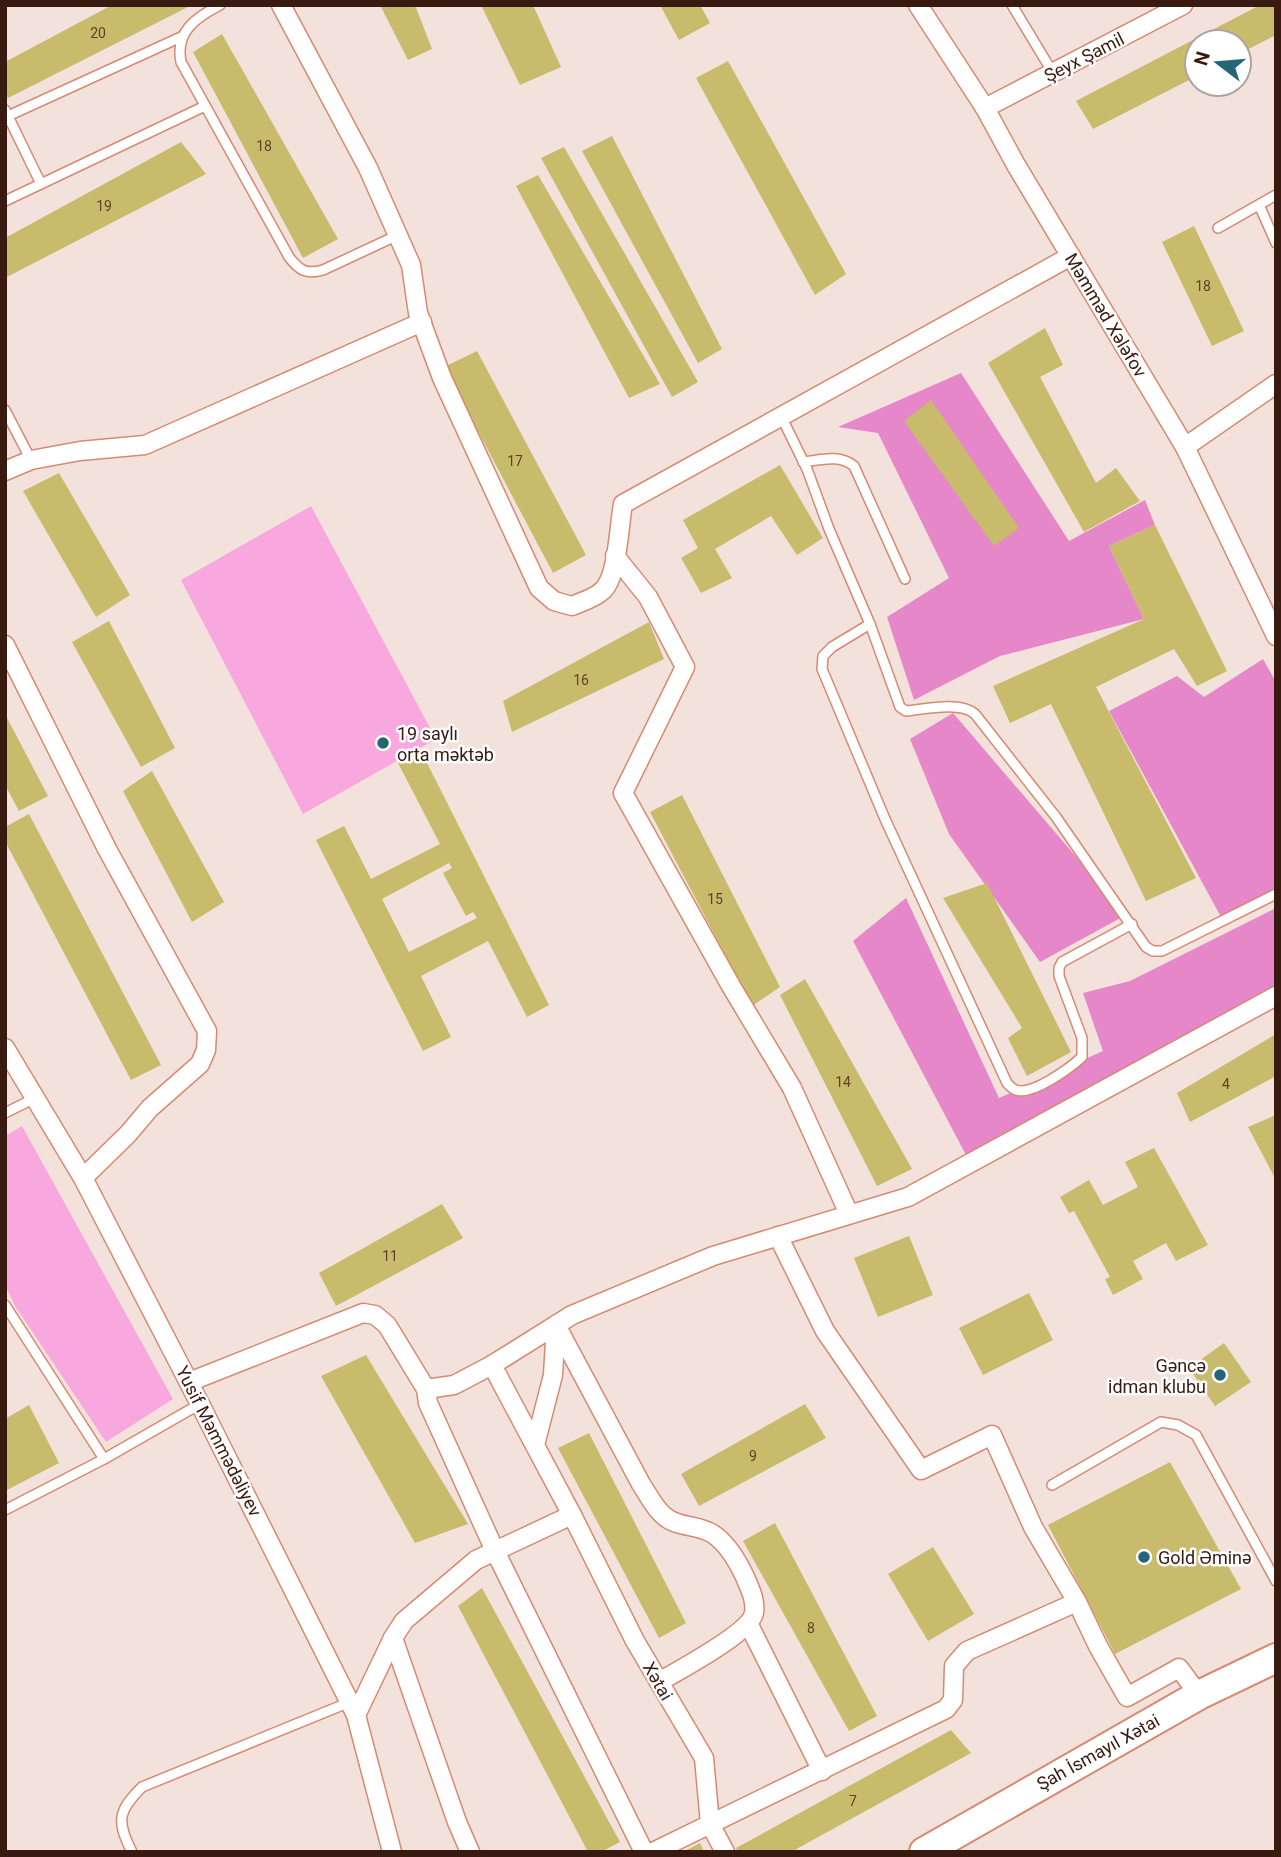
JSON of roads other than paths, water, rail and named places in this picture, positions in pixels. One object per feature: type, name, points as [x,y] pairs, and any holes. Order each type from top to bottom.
[{"type":"main road","name":"Şah İsmayıl Xətai","points":[[924,1852],[1199,1695],[1276,1658]]},
{"type":"street","points":[[281,5],[368,168],[411,265],[422,322],[442,378],[538,588],[554,601],[572,606],[603,591],[610,579],[623,504],[1071,256]]},
{"type":"street","name":"Məmməd Xələfov","points":[[918,5],[985,108],[1185,447],[1276,636]]},
{"type":"street","name":"Şeyx Şamil","points":[[985,108],[1183,5]]},
{"type":"street","points":[[5,471],[31,460],[105,448],[145,445],[422,322]]},
{"type":"street","points":[[1185,447],[1276,384]]},
{"type":"street","points":[[615,556],[648,597],[685,667],[623,793],[731,986],[792,1088],[849,1214]]},
{"type":"street","points":[[5,646],[107,849],[207,1031],[206,1050],[200,1064],[150,1108],[83,1178]]},
{"type":"street","points":[[426,1389],[454,1385],[492,1365],[572,1315],[713,1256],[908,1197],[1276,996]]},
{"type":"street","name":"Yusif Məmmədəliyev","points":[[5,1048],[83,1178],[353,1708],[392,1852]]},
{"type":"street","points":[[778,1236],[825,1331],[921,1470],[992,1434],[1033,1527],[1077,1602],[1127,1697],[1179,1668],[1199,1695]]},
{"type":"street","points":[[189,1382],[363,1313],[375,1315],[387,1325],[426,1389],[428,1403],[495,1551],[644,1852]]},
{"type":"street","points":[[535,1445],[553,1376],[556,1325]]},
{"type":"street","points":[[556,1325],[641,1485],[655,1505],[668,1520],[715,1535],[736,1559],[754,1599],[754,1615],[749,1625],[659,1682]]},
{"type":"street","name":"Xətai","points":[[492,1365],[635,1641],[704,1758],[710,1824],[725,1852]]},
{"type":"street","points":[[353,1708],[404,1621],[433,1595],[476,1560],[572,1515]]},
{"type":"street","points":[[653,1852],[822,1772],[946,1709],[953,1700],[954,1666],[967,1651],[1077,1602]]},
{"type":"street","points":[[749,1625],[822,1772]]},
{"type":"street","points":[[393,1638],[470,1852]]},
{"type":"lane","points":[[220,5],[190,24],[181,37],[181,62],[289,257],[299,269],[312,273],[398,235]]},
{"type":"lane","points":[[1012,5],[1053,73]]},
{"type":"lane","points":[[41,184],[7,113],[181,37]]},
{"type":"lane","points":[[5,201],[205,106]]},
{"type":"lane","points":[[1218,228],[1276,195]]},
{"type":"lane","points":[[1259,205],[1276,243]]},
{"type":"lane","points":[[5,410],[31,460]]},
{"type":"lane","points":[[780,416],[803,462],[870,624],[900,707],[906,710],[958,706],[970,709],[1056,817],[1146,947],[1153,951],[1162,950],[1276,894]]},
{"type":"lane","points":[[803,462],[838,458],[847,460],[854,466],[905,579]]},
{"type":"lane","points":[[870,624],[832,647],[823,656],[822,669],[886,820],[1007,1083],[1014,1090],[1023,1091],[1063,1074],[1082,1057],[1082,1038],[1059,975],[1059,968],[1062,962],[1132,924]]},
{"type":"lane","points":[[5,1113],[35,1098]]},
{"type":"lane","points":[[5,1305],[104,1459]]},
{"type":"lane","points":[[5,1510],[104,1459],[200,1404]]},
{"type":"lane","points":[[1052,1485],[1161,1422],[1178,1425],[1196,1435],[1276,1581]]},
{"type":"lane","points":[[132,1852],[123,1834],[121,1819],[128,1801],[142,1787],[353,1708]]},
{"type":"place","name":"19 saylı orta məktəb","points":[[383,743]]},
{"type":"place","name":"Gəncə idman klubu","points":[[1220,1375]]},
{"type":"place","name":"Gold Əminə","points":[[1144,1557]]}]
